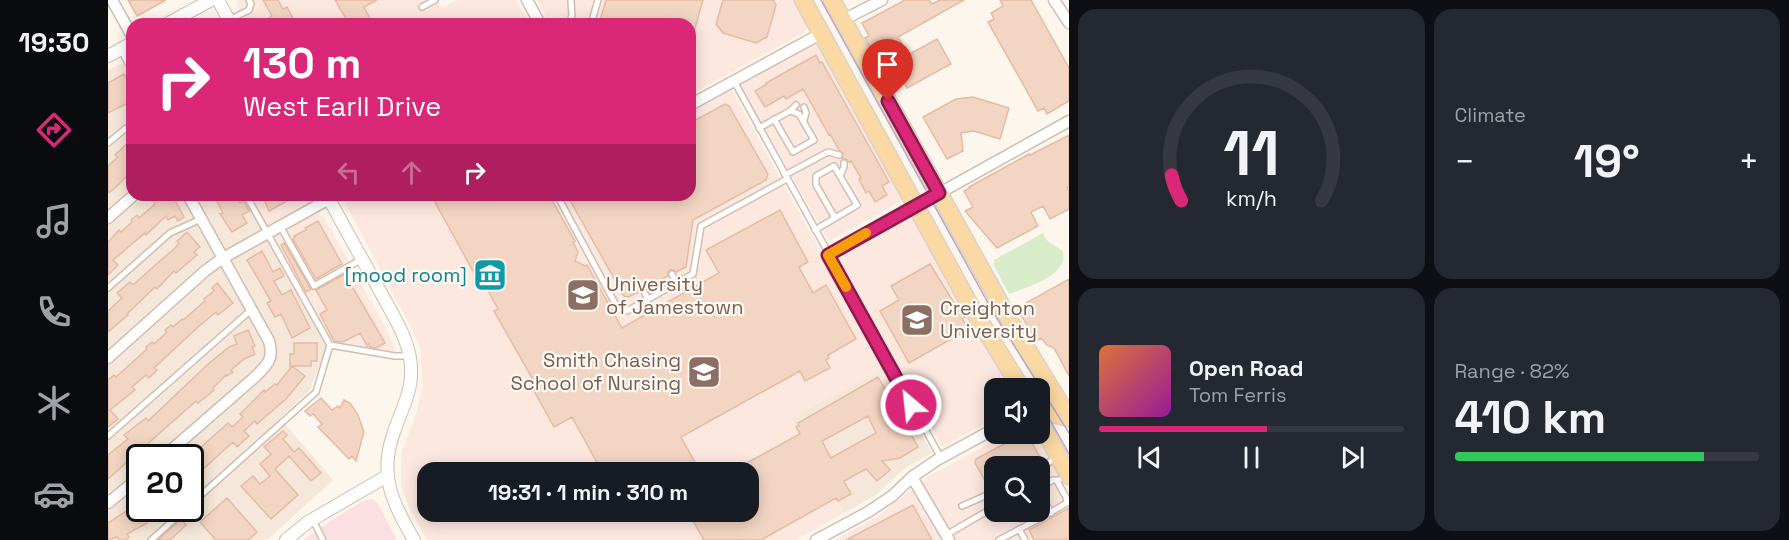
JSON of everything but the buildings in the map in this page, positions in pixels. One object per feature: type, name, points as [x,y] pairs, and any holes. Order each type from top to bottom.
[{"type":"main road","points":[[803,0],[970,305],[1014,378]]},
{"type":"main road","points":[[832,0],[1010,321],[1069,418]]},
{"type":"main road","points":[[1006,365],[1019,373],[1022,378]]},
{"type":"main road","points":[[1050,413],[1069,418]]},
{"type":"main road","points":[[1050,439],[1065,477]]},
{"type":"street","points":[[112,0],[126,25]]},
{"type":"street","points":[[178,18],[211,0]]},
{"type":"street","points":[[218,0],[228,18]]},
{"type":"street","points":[[526,0],[536,18]]},
{"type":"street","points":[[843,20],[882,0]]},
{"type":"street","points":[[1054,0],[1069,23]]},
{"type":"street","points":[[696,102],[822,33]]},
{"type":"street","points":[[108,56],[126,46]]},
{"type":"street","points":[[828,255],[1069,121]]},
{"type":"street","points":[[108,218],[127,201]]},
{"type":"street","points":[[178,444],[255,377],[266,366],[272,354],[269,341],[191,201]]},
{"type":"street","points":[[108,358],[205,271],[223,258],[322,201]]},
{"type":"street","points":[[333,201],[401,329],[410,356],[410,388],[390,445],[387,476],[397,509],[414,540]]},
{"type":"street","points":[[816,540],[868,513],[892,496],[912,477],[984,434]]},
{"type":"street","points":[[286,540],[312,519],[387,476]]},
{"type":"street","points":[[912,477],[948,537]]},
{"type":"street","points":[[108,503],[126,488]]},
{"type":"lane","points":[[236,18],[249,10],[251,4],[249,0]]},
{"type":"lane","points":[[422,7],[435,0]]},
{"type":"lane","points":[[593,18],[598,0]]},
{"type":"lane","points":[[571,18],[572,1]]},
{"type":"lane","points":[[734,81],[941,458]]},
{"type":"lane","points":[[759,128],[790,111],[796,105]]},
{"type":"lane","points":[[804,107],[806,113],[804,120]]},
{"type":"lane","points":[[774,119],[793,152],[814,140],[804,120],[799,114],[790,111]]},
{"type":"lane","points":[[108,143],[126,129]]},
{"type":"lane","points":[[560,201],[618,309],[627,311],[693,274],[700,226],[828,152],[839,155]]},
{"type":"lane","points":[[840,176],[844,163]]},
{"type":"lane","points":[[815,230],[857,205],[834,166],[816,176],[816,185],[835,218]]},
{"type":"lane","points":[[204,492],[316,392],[330,345],[249,201]]},
{"type":"lane","points":[[108,288],[170,233],[201,219]]},
{"type":"lane","points":[[280,226],[314,286],[362,259]]},
{"type":"lane","points":[[672,274],[677,283]]},
{"type":"lane","points":[[643,290],[648,299]]},
{"type":"lane","points":[[108,436],[251,309]]},
{"type":"lane","points":[[330,345],[395,356],[410,356]]},
{"type":"lane","points":[[1050,462],[1059,457]]},
{"type":"lane","points":[[1050,482],[1065,477],[1066,497],[1066,503],[1050,513]]},
{"type":"lane","points":[[962,506],[984,496]]},
{"type":"lane","points":[[948,537],[984,514]]},
{"type":"lane","points":[[312,519],[323,540]]},
{"type":"lane","points":[[150,540],[171,522]]},
{"type":"lane","points":[[999,540],[1029,522]]},
{"type":"lane","points":[[1019,529],[1025,540]]},
{"type":"shaded area","points":[[238,0],[437,0],[442,8],[457,0],[516,0],[526,18],[242,18],[237,6]]},
{"type":"shaded area","points":[[537,0],[796,0],[808,27],[805,32],[696,92],[696,18],[547,18]]},
{"type":"shaded area","points":[[815,44],[819,44],[903,200],[829,241],[739,85]]},
{"type":"shaded area","points":[[126,61],[126,201],[246,201],[327,347],[309,391],[280,418],[333,480],[267,540],[108,540],[108,70]]},
{"type":"shaded area","points":[[731,89],[884,367],[791,418],[844,513],[796,540],[427,540],[417,522],[407,504],[401,485],[401,454],[416,414],[423,386],[421,351],[414,333],[346,205],[346,201],[696,201],[696,108]]},
{"type":"shaded area","points":[[254,201],[312,201],[319,215],[324,217],[381,319],[396,354],[334,346]]},
{"type":"shaded area","points":[[913,217],[1010,378],[984,378],[984,424],[942,447],[840,262],[842,257]]},
{"type":"shaded area","points":[[884,367],[932,453],[905,468],[876,495],[844,513],[791,418]]},
{"type":"shaded area","points":[[988,444],[1046,444],[1069,483],[1069,540],[834,540],[875,518],[927,477]]},
{"type":"shaded area","points":[[372,499],[378,504],[397,540],[303,540],[365,500]]},
{"type":"green space","points":[[1043,233],[1049,242],[1063,252],[1063,261],[1052,275],[1009,294],[993,264],[994,260]]},
{"type":"tram line","points":[[821,0],[993,312],[1069,433]]},
{"type":"tram line","points":[[1050,420],[1069,454]]},
{"type":"slow traffic","points":[[846,287],[828,255],[866,233]]},
{"type":"place","name":"[mood room]","points":[[490,275]]},
{"type":"place","name":"University of Jamestown","points":[[583,295]]},
{"type":"place","name":"Creighton University","points":[[917,320]]},
{"type":"place","name":"Smith Chasing School of Nursing","points":[[704,372]]},
{"type":"route","points":[[888,101],[939,193],[828,255],[911,405]]}]
